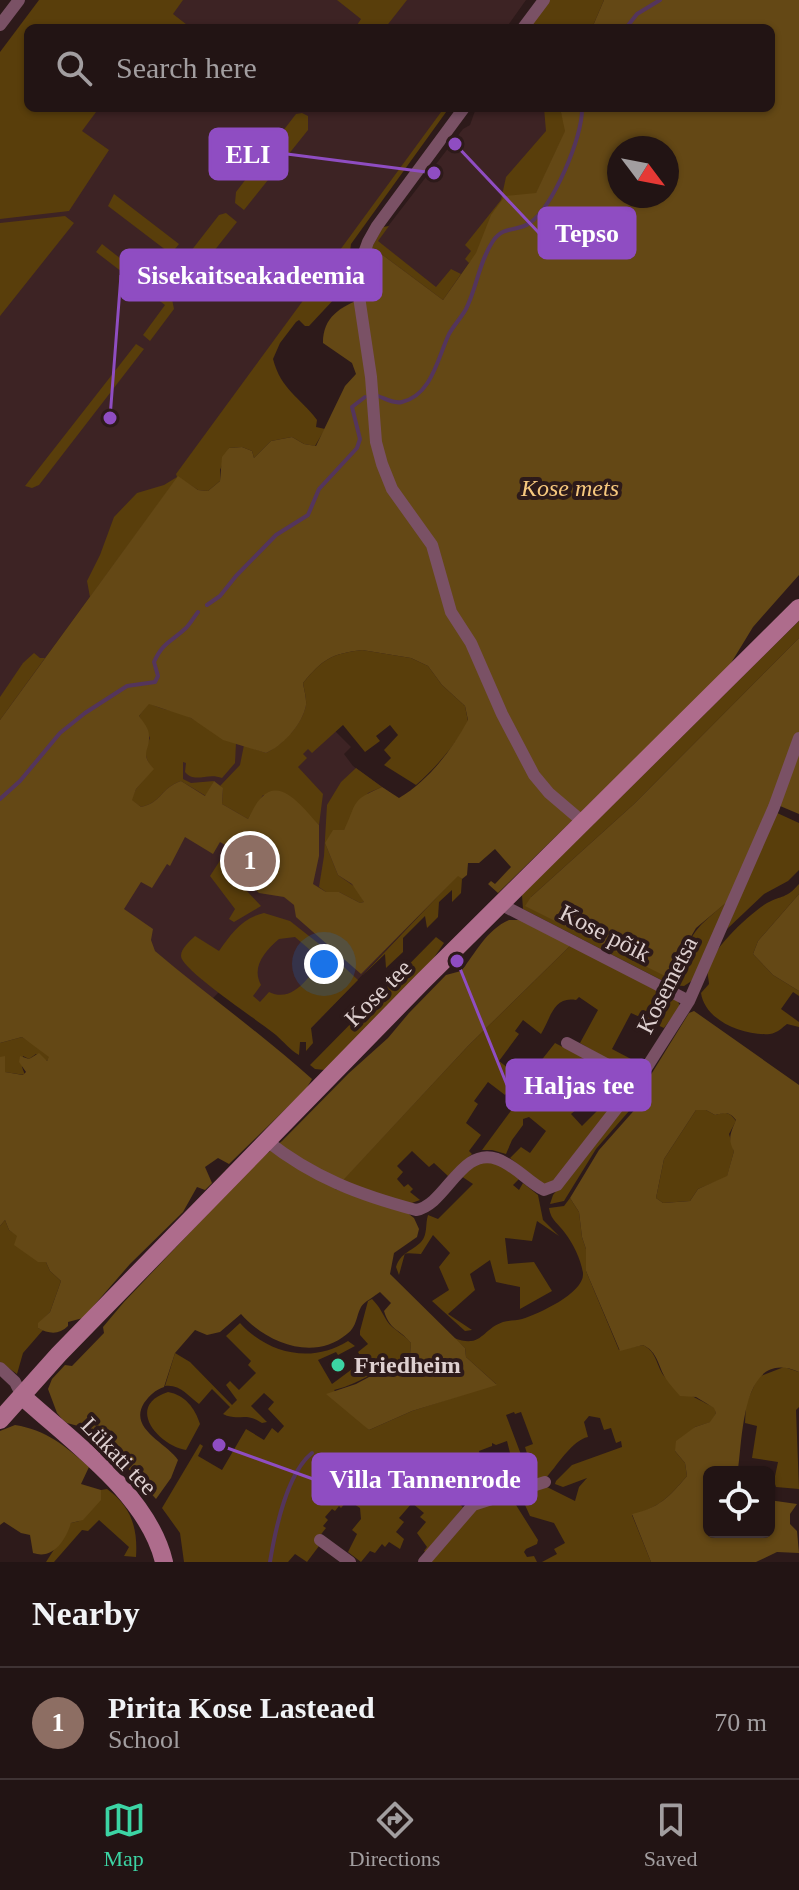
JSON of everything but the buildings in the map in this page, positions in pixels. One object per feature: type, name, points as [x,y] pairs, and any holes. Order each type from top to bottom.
[{"type":"main road","name":"Kose tee","points":[[0,1420],[59,1354],[500,904],[799,608]]},
{"type":"main road","name":"Lükati tee","points":[[22,1396],[127,1495],[153,1531],[164,1562]]},
{"type":"street","points":[[0,25],[19,0]]},
{"type":"street","points":[[526,24],[544,0]]},
{"type":"street","points":[[461,112],[377,226],[360,264],[358,290],[371,377],[376,442],[392,489],[432,545],[451,612],[471,643],[502,714],[534,775],[549,793],[583,822]]},
{"type":"street","name":"Kosemetsa","points":[[267,1141],[287,1157],[338,1186],[416,1210],[428,1205],[473,1161],[488,1157],[506,1163],[547,1190],[561,1180],[638,1081],[689,1001],[774,807],[799,738]]},
{"type":"street","name":"Kose põik","points":[[500,904],[689,1001]]},
{"type":"street","points":[[567,1043],[638,1081]]},
{"type":"street","points":[[0,1368],[15,1382],[22,1396]]},
{"type":"street","points":[[424,1562],[473,1505],[545,1482]]},
{"type":"street","points":[[320,1540],[350,1562]]},
{"type":"shaded area","points":[[39,0],[183,0],[173,14],[186,24],[24,24],[24,112],[96,112],[82,131],[109,150],[69,211],[0,219],[0,52]]},
{"type":"shaded area","points":[[50,0],[526,0],[509,24],[32,24]]},
{"type":"shaded area","points":[[337,0],[407,0],[388,24],[358,24],[361,19]]},
{"type":"shaded area","points":[[548,0],[604,0],[594,24],[530,24]]},
{"type":"shaded area","points":[[0,66],[24,102],[24,112],[444,112],[0,720]]},
{"type":"shaded area","points":[[441,112],[446,112],[351,244],[348,265],[337,296],[309,326],[299,320],[296,322],[280,343],[273,359],[286,386],[317,420],[316,427],[325,429],[315,446],[292,437],[271,441],[254,458],[252,451],[242,447],[229,448],[220,470],[220,481],[208,491],[198,490],[178,477],[90,597],[87,581],[114,517],[137,493],[164,485],[177,477],[176,474]]},
{"type":"shaded area","points":[[475,112],[558,112],[476,253],[443,300],[372,247],[463,129],[470,125]]},
{"type":"shaded area","points":[[544,112],[561,112],[566,130],[536,194],[469,263],[465,259],[471,251],[465,245],[501,200],[506,177],[546,131]]},
{"type":"shaded area","points":[[296,114],[308,116],[308,130],[244,210],[235,203],[236,192]]},
{"type":"shaded area","points":[[114,194],[179,244],[171,254],[108,206]]},
{"type":"shaded area","points":[[226,213],[237,222],[191,280],[177,269],[219,215]]},
{"type":"shaded area","points":[[65,216],[74,223],[0,316],[0,223]]},
{"type":"shaded area","points":[[389,226],[378,241],[436,287],[451,269],[461,274],[443,300],[372,247],[383,227]]},
{"type":"shaded area","points":[[102,244],[172,299],[174,309],[150,341],[143,335],[165,305],[96,252]]},
{"type":"shaded area","points":[[136,344],[144,349],[39,485],[32,488],[25,486]]},
{"type":"shaded area","points":[[799,621],[799,638],[634,804],[531,897],[678,972],[695,932],[727,902],[693,980],[684,986],[671,985],[523,909],[522,895]]},
{"type":"shaded area","points":[[362,650],[411,658],[428,666],[442,685],[465,706],[468,721],[438,763],[416,785],[384,765],[391,758],[384,750],[398,735],[390,725],[376,736],[380,741],[365,752],[343,725],[312,753],[308,749],[303,754],[307,758],[298,767],[323,794],[319,825],[306,813],[263,795],[248,819],[222,804],[223,789],[220,786],[240,765],[244,745],[266,753],[278,745],[290,735],[303,716],[306,703],[303,683],[310,675],[328,659]]},
{"type":"shaded area","points":[[34,653],[45,658],[0,720],[0,697],[23,663]]},
{"type":"shaded area","points":[[181,664],[305,701],[351,747],[344,754],[353,766],[399,799],[462,871],[297,1043],[224,987],[212,999],[33,850]]},
{"type":"shaded area","points":[[149,703],[186,715],[236,743],[235,763],[222,778],[193,777],[185,772],[186,763],[183,762],[183,779],[191,783],[214,781],[206,796],[181,781],[148,805],[141,807],[131,800],[153,769],[146,754],[150,738],[139,716]]},
{"type":"shaded area","points":[[356,768],[382,787],[368,793],[344,830],[325,843],[338,875],[358,889],[364,902],[360,903],[339,892],[326,892],[319,887],[327,805],[341,782]]},
{"type":"shaded area","points":[[775,812],[799,823],[799,870],[788,881],[764,894],[727,929]]},
{"type":"shaded area","points":[[221,859],[261,906],[234,922],[229,919],[235,909],[210,876]]},
{"type":"shaded area","points":[[458,875],[462,879],[461,893],[452,902],[452,890],[439,902],[438,917],[427,928],[425,916],[403,938],[403,952],[386,968],[385,954],[362,976]]},
{"type":"shaded area","points":[[799,884],[799,894],[758,941],[753,954],[773,975],[799,991],[799,996],[793,992],[781,1009],[799,1022],[799,1027],[787,1024],[773,1033],[760,1034],[727,1025],[710,1012],[701,993],[709,984],[710,963],[722,944],[751,915]]},
{"type":"shaded area","points":[[264,913],[290,921],[323,947],[316,955],[295,937],[279,939],[259,966],[261,985],[253,996],[260,1002],[269,992],[279,995],[295,990],[329,953],[358,980],[311,1028],[313,1043],[306,1051],[306,1042],[300,1042],[299,1055],[207,984],[181,956],[184,947],[195,936],[219,951],[243,923]]},
{"type":"shaded area","points":[[436,937],[444,943],[433,959],[325,1070],[310,1065]]},
{"type":"shaded area","points":[[573,943],[678,1001],[680,1007],[664,1028],[631,1013],[612,1049],[631,1059],[626,1067],[636,1072],[633,1074],[580,1043],[598,1010],[579,997],[557,1005],[541,1034],[523,1020],[515,1031],[519,1034],[499,1061],[525,1081],[555,1043],[631,1082],[556,1182],[545,1186],[510,1158],[521,1147],[530,1153],[546,1131],[529,1117],[523,1119],[523,1125],[506,1154],[482,1150],[521,1097],[526,1100],[530,1095],[518,1086],[514,1092],[510,1089],[505,1095],[488,1082],[474,1101],[478,1104],[466,1123],[481,1135],[469,1151],[472,1154],[448,1176],[434,1163],[429,1167],[412,1151],[397,1166],[403,1172],[397,1179],[404,1187],[408,1184],[413,1189],[410,1192],[420,1200],[409,1204],[340,1183],[468,1046]],"holes":[[[601,1069],[622,1080],[582,1126],[571,1114],[599,1091],[607,1080],[598,1075]]]},
{"type":"shaded area","points":[[22,1037],[49,1054],[49,1059],[46,1061],[36,1054],[29,1059],[23,1056],[25,1075],[4,1072],[0,1043]]},
{"type":"shaded area","points":[[641,1087],[636,1103],[596,1149],[564,1201],[550,1204],[553,1195]]},
{"type":"shaded area","points":[[696,1110],[706,1110],[715,1115],[727,1113],[736,1121],[729,1134],[734,1151],[727,1177],[698,1189],[690,1201],[663,1203],[656,1198],[664,1159]]},
{"type":"shaded area","points":[[480,1162],[499,1163],[519,1179],[513,1185],[519,1190],[523,1183],[538,1195],[543,1220],[559,1236],[537,1221],[532,1241],[505,1238],[508,1264],[534,1262],[552,1291],[520,1309],[520,1287],[496,1282],[490,1260],[470,1274],[475,1290],[448,1314],[472,1330],[465,1331],[432,1301],[449,1290],[439,1267],[450,1253],[433,1235],[421,1254],[406,1253],[423,1239],[428,1215],[438,1219],[473,1184],[461,1176]]},
{"type":"shaded area","points":[[570,1198],[579,1212],[586,1249],[586,1271],[619,1350],[643,1345],[651,1351],[668,1380],[715,1408],[711,1422],[695,1427],[675,1451],[685,1463],[687,1476],[663,1501],[632,1515],[651,1562],[542,1562],[557,1554],[554,1549],[565,1543],[554,1523],[530,1516],[521,1496],[545,1486],[575,1501],[579,1487],[587,1478],[563,1487],[555,1484],[556,1481],[572,1465],[622,1447],[621,1441],[616,1443],[611,1428],[604,1430],[600,1418],[589,1416],[584,1422],[588,1437],[571,1448],[545,1479],[535,1480],[525,1447],[533,1444],[521,1412],[514,1412],[506,1415],[531,1481],[518,1485],[507,1441],[496,1445],[492,1443],[492,1446],[479,1451],[481,1458],[485,1457],[490,1465],[503,1462],[510,1488],[470,1503],[453,1479],[447,1482],[452,1493],[435,1479],[429,1478],[424,1485],[428,1488],[424,1494],[438,1505],[449,1496],[463,1507],[427,1553],[424,1551],[427,1547],[417,1533],[426,1522],[420,1517],[424,1513],[412,1503],[399,1518],[404,1522],[396,1532],[404,1539],[400,1549],[389,1542],[385,1547],[382,1544],[375,1553],[370,1551],[361,1562],[348,1552],[357,1534],[352,1530],[361,1519],[360,1508],[348,1500],[325,1517],[328,1520],[323,1526],[326,1528],[315,1542],[319,1546],[307,1562],[295,1554],[288,1562],[184,1562],[180,1533],[162,1508],[200,1444],[203,1446],[198,1456],[222,1470],[246,1429],[264,1440],[272,1428],[278,1433],[284,1426],[268,1409],[274,1402],[264,1393],[251,1406],[267,1422],[262,1423],[223,1414],[230,1407],[212,1389],[199,1404],[179,1389],[165,1386],[175,1353],[190,1362],[232,1405],[237,1400],[226,1385],[230,1381],[239,1390],[256,1373],[248,1365],[251,1361],[226,1336],[240,1323],[264,1342],[291,1352],[320,1352],[348,1341],[355,1346],[338,1355],[336,1352],[318,1360],[332,1384],[363,1361],[358,1352],[368,1344],[360,1331],[368,1301],[372,1299],[389,1324],[411,1343],[410,1356],[334,1390],[369,1430],[412,1411],[496,1384],[466,1357],[465,1348],[454,1338],[476,1340],[496,1325],[549,1308],[577,1288],[583,1273],[580,1263],[571,1242],[553,1219],[549,1208],[564,1206]]},
{"type":"shaded area","points":[[5,1220],[24,1250],[46,1262],[50,1271],[61,1281],[50,1312],[38,1324],[38,1328],[43,1330],[23,1353],[17,1374],[0,1362],[0,1226]]},
{"type":"shaded area","points":[[405,1254],[399,1275],[396,1267]]},
{"type":"shaded area","points":[[784,1367],[799,1372],[799,1407],[796,1410],[799,1489],[776,1487],[778,1462],[752,1458],[757,1426],[745,1423],[746,1404],[758,1377]]},
{"type":"shaded area","points":[[168,1392],[188,1403],[200,1424],[186,1450],[166,1441],[150,1425],[148,1406],[155,1398]]},
{"type":"shaded area","points":[[107,1489],[122,1503],[131,1518],[136,1537],[136,1557],[124,1556],[129,1547],[99,1520],[88,1531],[82,1530],[54,1562],[46,1562],[71,1523],[79,1521],[101,1490]]},
{"type":"shaded area","points":[[511,1497],[538,1540],[524,1552],[527,1557],[534,1556],[537,1562],[428,1562],[474,1509]]},
{"type":"green space","name":"Kose mets","points":[[604,0],[799,0],[799,575],[753,627],[728,668],[498,893],[488,884],[491,881],[495,884],[511,867],[495,849],[479,863],[468,863],[467,875],[462,879],[458,876],[361,974],[296,917],[294,905],[284,897],[259,893],[243,878],[230,848],[220,842],[213,854],[185,837],[170,866],[167,864],[152,888],[141,882],[124,909],[153,929],[151,940],[155,951],[312,1079],[306,1089],[229,1164],[218,1158],[205,1167],[212,1183],[205,1190],[197,1187],[183,1212],[130,1264],[83,1318],[68,1322],[65,1329],[57,1332],[42,1330],[38,1328],[38,1323],[50,1312],[61,1281],[50,1271],[46,1262],[38,1262],[14,1245],[17,1236],[9,1230],[5,1220],[0,1226],[0,1057],[5,1056],[5,1072],[23,1075],[26,1072],[19,1062],[20,1056],[29,1059],[39,1053],[47,1061],[49,1057],[22,1037],[0,1043],[0,720],[178,476],[198,490],[208,491],[220,481],[222,457],[229,448],[242,447],[252,451],[254,458],[271,441],[292,437],[316,446],[345,386],[356,374],[352,363],[323,343],[326,326],[334,314],[363,298],[363,280],[372,247],[443,300],[476,253],[491,215],[505,196],[536,193],[565,131],[561,112],[775,112],[775,24],[594,24]],"holes":[[[362,650],[411,658],[428,666],[442,685],[465,706],[468,720],[447,753],[420,783],[399,798],[382,787],[365,796],[356,803],[344,830],[333,830],[325,843],[338,875],[352,884],[364,902],[360,903],[339,892],[326,892],[313,884],[319,856],[319,825],[285,793],[270,792],[262,797],[248,819],[222,804],[223,788],[214,781],[205,796],[181,781],[148,805],[141,807],[132,800],[136,789],[154,769],[146,755],[148,730],[139,716],[149,704],[191,718],[223,740],[266,753],[295,729],[306,706],[303,683],[328,659]]]},
{"type":"green space","points":[[799,638],[799,814],[773,803],[727,902],[696,928],[685,947],[678,972],[663,975],[525,906],[531,897],[634,804]]},
{"type":"green space","points":[[799,894],[799,991],[773,975],[753,954],[758,941]]},
{"type":"green space","points":[[509,920],[520,920],[573,943],[468,1046],[335,1189],[405,1211],[414,1218],[419,1229],[417,1237],[394,1253],[390,1274],[465,1348],[466,1357],[497,1385],[412,1411],[369,1430],[326,1394],[356,1384],[410,1355],[411,1343],[389,1322],[384,1311],[391,1303],[380,1292],[361,1307],[350,1331],[320,1347],[306,1348],[277,1340],[263,1333],[241,1314],[220,1332],[207,1335],[195,1330],[175,1353],[164,1387],[144,1403],[140,1412],[145,1428],[178,1460],[171,1478],[156,1499],[93,1430],[62,1419],[48,1389],[52,1379],[65,1365],[72,1366],[104,1333],[103,1327],[124,1302],[257,1162],[388,1038],[446,975],[461,971],[488,936]]},
{"type":"green space","points":[[694,1011],[799,1085],[799,1372],[780,1368],[766,1372],[756,1383],[744,1417],[738,1466],[703,1466],[703,1538],[775,1538],[775,1501],[797,1504],[790,1514],[790,1524],[797,1531],[799,1553],[777,1552],[756,1562],[651,1562],[632,1514],[663,1501],[687,1476],[685,1463],[675,1451],[676,1441],[695,1427],[710,1422],[716,1413],[714,1408],[696,1397],[680,1396],[648,1348],[643,1345],[620,1351],[586,1271],[586,1249],[579,1212],[570,1198],[599,1150],[638,1106],[647,1081],[689,1013]],"holes":[[[696,1110],[706,1110],[715,1115],[729,1114],[736,1120],[730,1136],[734,1151],[727,1176],[698,1189],[690,1201],[663,1203],[656,1198],[664,1159]]]},
{"type":"green space","points":[[15,1425],[37,1431],[63,1446],[89,1467],[81,1484],[101,1490],[101,1500],[83,1520],[71,1523],[58,1547],[47,1554],[33,1553],[30,1535],[4,1522],[0,1525],[0,1431]]},
{"type":"waterway","points":[[629,24],[637,14],[660,0]]},
{"type":"waterway","points":[[378,396],[402,402],[420,392],[427,383],[449,334],[466,309],[484,257],[493,241],[506,231],[530,223],[557,187],[578,136],[582,112]]},
{"type":"waterway","points":[[207,605],[220,596],[276,535],[308,515],[319,489],[357,448],[360,439],[352,407],[365,397]]},
{"type":"waterway","points":[[0,799],[20,781],[60,733],[85,713],[127,686],[155,682],[158,676],[154,662],[157,655],[198,612]]},
{"type":"waterway","points":[[270,1562],[289,1488],[303,1462],[312,1453]]},
{"type":"place","name":"Tepso","points":[[455,144]]},
{"type":"place","name":"ELI","points":[[434,173]]},
{"type":"place","name":"Sisekaitseakadeemia","points":[[110,418]]},
{"type":"place","name":"Pirita Kose Lasteaed","points":[[250,861]]},
{"type":"place","name":"Haljas tee","points":[[457,961]]},
{"type":"place","name":"Friedheim","points":[[338,1365]]},
{"type":"place","name":"Villa Tannenrode","points":[[219,1445]]}]
